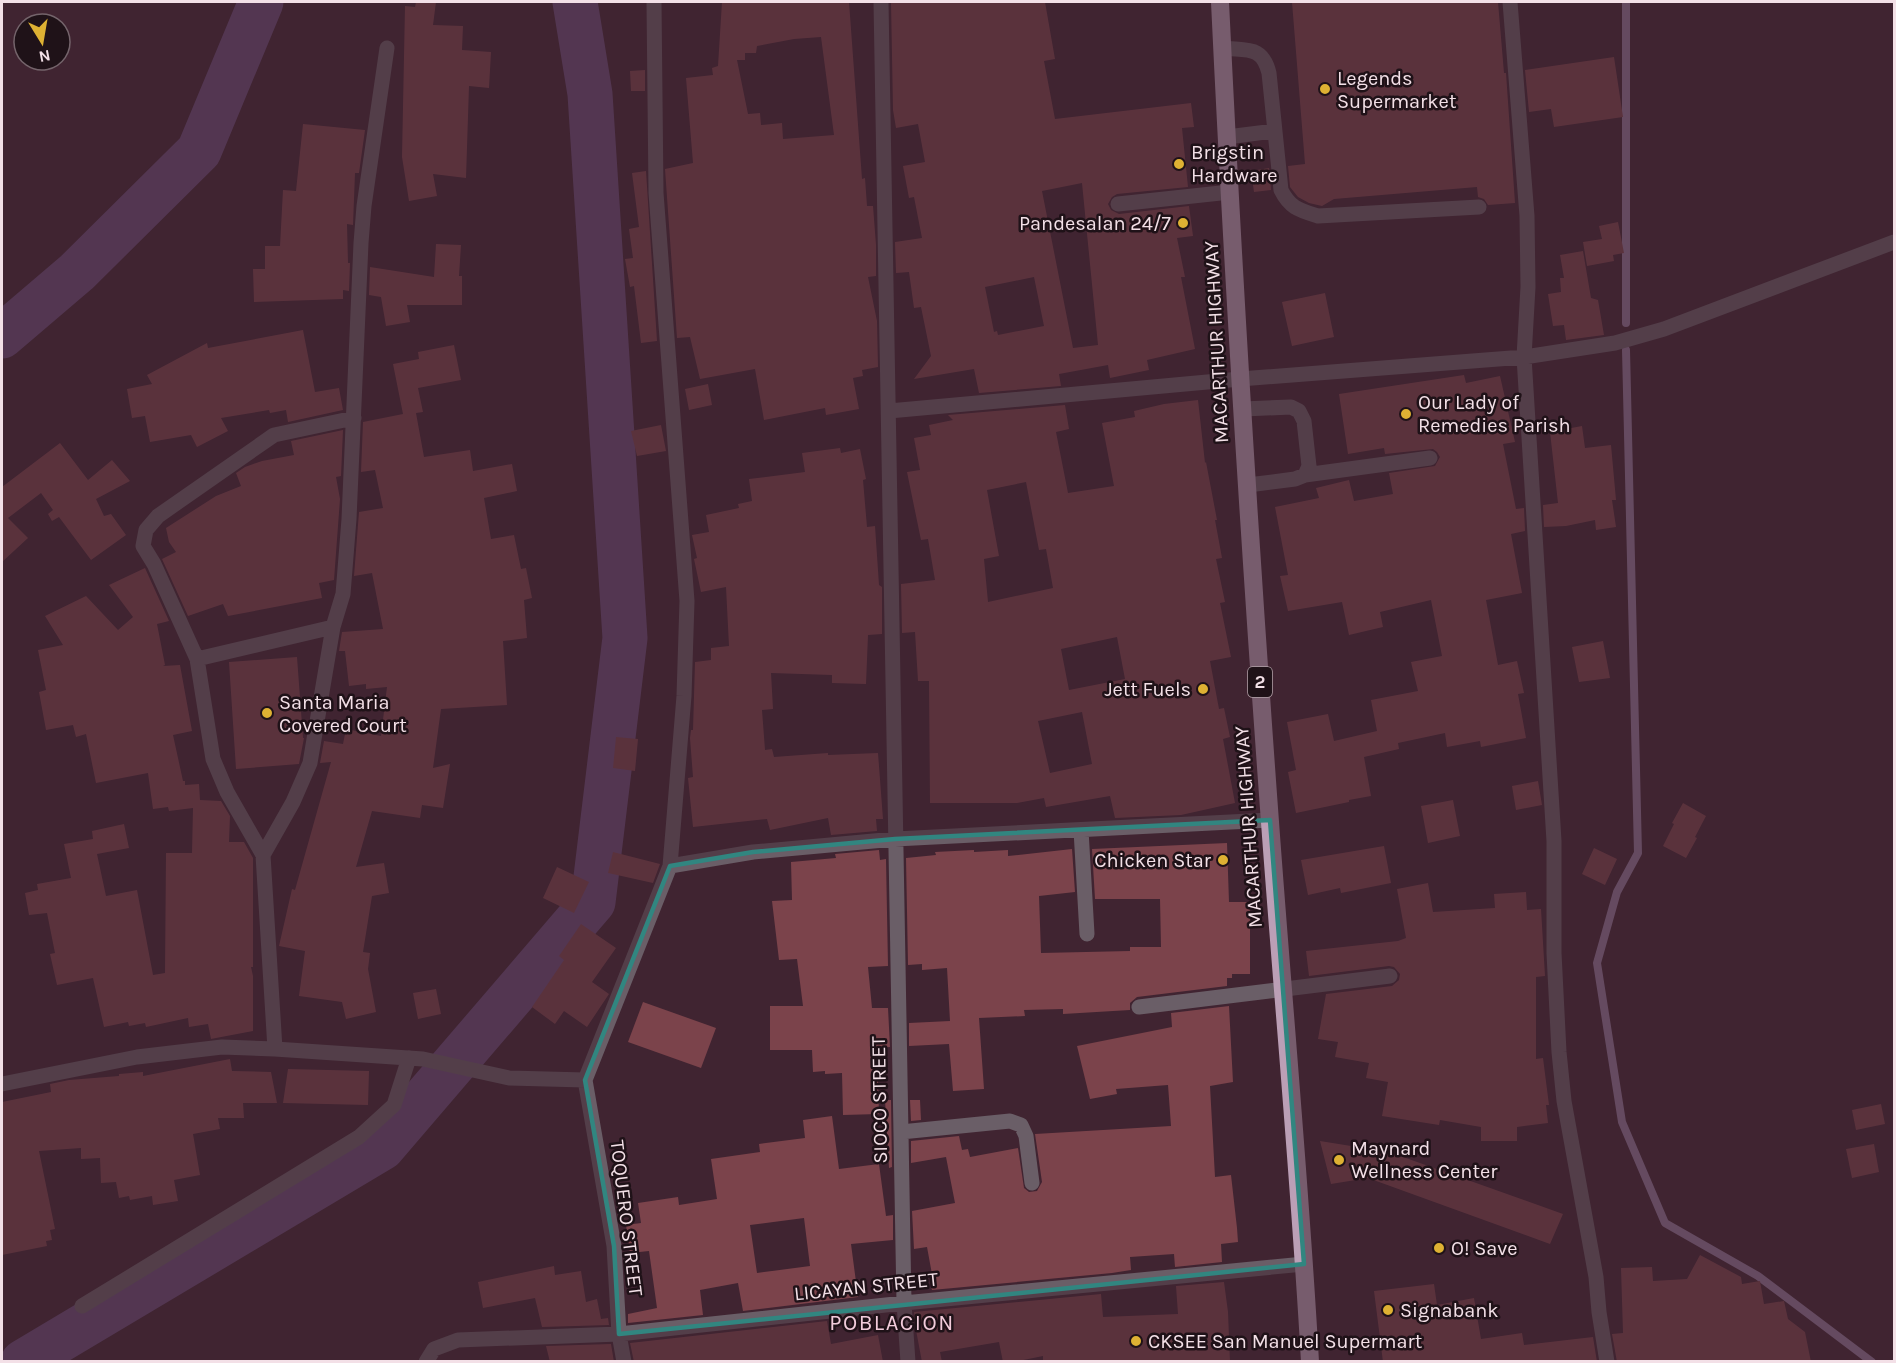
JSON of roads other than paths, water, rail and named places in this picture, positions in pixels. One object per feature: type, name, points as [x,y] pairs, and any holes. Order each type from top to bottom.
[{"type":"highway","name":"MACARTHUR HIGHWAY","points":[[1220,2],[1240,379],[1310,1362]]},
{"type":"street","points":[[2,1084],[137,1057],[222,1047],[416,1059],[509,1078],[585,1080],[670,866],[684,696],[687,602],[656,193],[654,2]]},
{"type":"street","name":"SIOCO STREET","points":[[881,2],[904,1303],[908,1362]]},
{"type":"street","points":[[1510,2],[1527,216],[1528,287],[1524,357],[1554,841],[1554,952],[1559,1042],[1564,1101],[1596,1276],[1607,1362]]},
{"type":"street","points":[[263,855],[293,802],[310,763],[333,627],[343,594],[354,418],[358,281],[364,206],[387,48]]},
{"type":"street","points":[[1222,48],[1257,51],[1266,60],[1281,190],[1288,203],[1318,216],[1479,207]]},
{"type":"street","points":[[1227,137],[1274,131]]},
{"type":"street","points":[[1118,204],[1230,192]]},
{"type":"street","points":[[889,411],[1240,379],[1524,357],[1615,343],[1664,329],[1894,242]]},
{"type":"street","points":[[1243,409],[1292,407],[1299,411],[1304,421],[1309,466],[1305,476]]},
{"type":"street","points":[[275,1049],[263,855],[227,792],[213,759],[197,659],[158,573],[143,546],[146,530],[158,516],[274,435],[354,418]]},
{"type":"street","points":[[1248,485],[1430,458]]},
{"type":"street","points":[[197,659],[333,627]]},
{"type":"street","points":[[670,866],[753,852],[896,838],[1270,820]]},
{"type":"street","points":[[1081,830],[1087,934]]},
{"type":"street","points":[[1139,1007],[1390,976]]},
{"type":"street","points":[[82,1306],[359,1137],[394,1105],[416,1059]]},
{"type":"street","name":"TOQUERO STREET","points":[[585,1080],[614,1246],[619,1334],[624,1362]]},
{"type":"street","points":[[901,1132],[1010,1121],[1021,1125],[1026,1136],[1032,1183]]},
{"type":"street","name":"LICAYAN STREET","points":[[430,1355],[458,1340],[619,1334],[904,1303],[1304,1264]]},
{"type":"waterway","points":[[2,336],[77,272],[199,151],[261,2]]},
{"type":"waterway","points":[[23,1362],[382,1148],[593,902],[625,638],[590,94],[575,2]]},
{"type":"waterway","points":[[1626,2],[1626,323]]},
{"type":"waterway","points":[[1626,350],[1638,853],[1617,892],[1597,963],[1622,1122],[1665,1223],[1758,1276],[1872,1362]]},
{"type":"place","name":"Legends Supermarket","points":[[1325,89]]},
{"type":"place","name":"Brigstin Hardware","points":[[1179,164]]},
{"type":"place","name":"Pandesalan 24/7","points":[[1183,223]]},
{"type":"place","name":"Our Lady of Remedies Parish","points":[[1406,414]]},
{"type":"place","name":"Jett Fuels","points":[[1203,689]]},
{"type":"place","name":"Santa Maria Covered Court","points":[[267,713]]},
{"type":"place","name":"Chicken Star","points":[[1223,860]]},
{"type":"place","name":"Maynard Wellness Center","points":[[1339,1160]]},
{"type":"place","name":"O! Save","points":[[1439,1248]]},
{"type":"place","name":"Signabank","points":[[1388,1310]]},
{"type":"place","name":"CKSEE San Manuel Supermart","points":[[1136,1341]]},
{"type":"district","name":"POBLACION","points":[[892,1322]]}]
